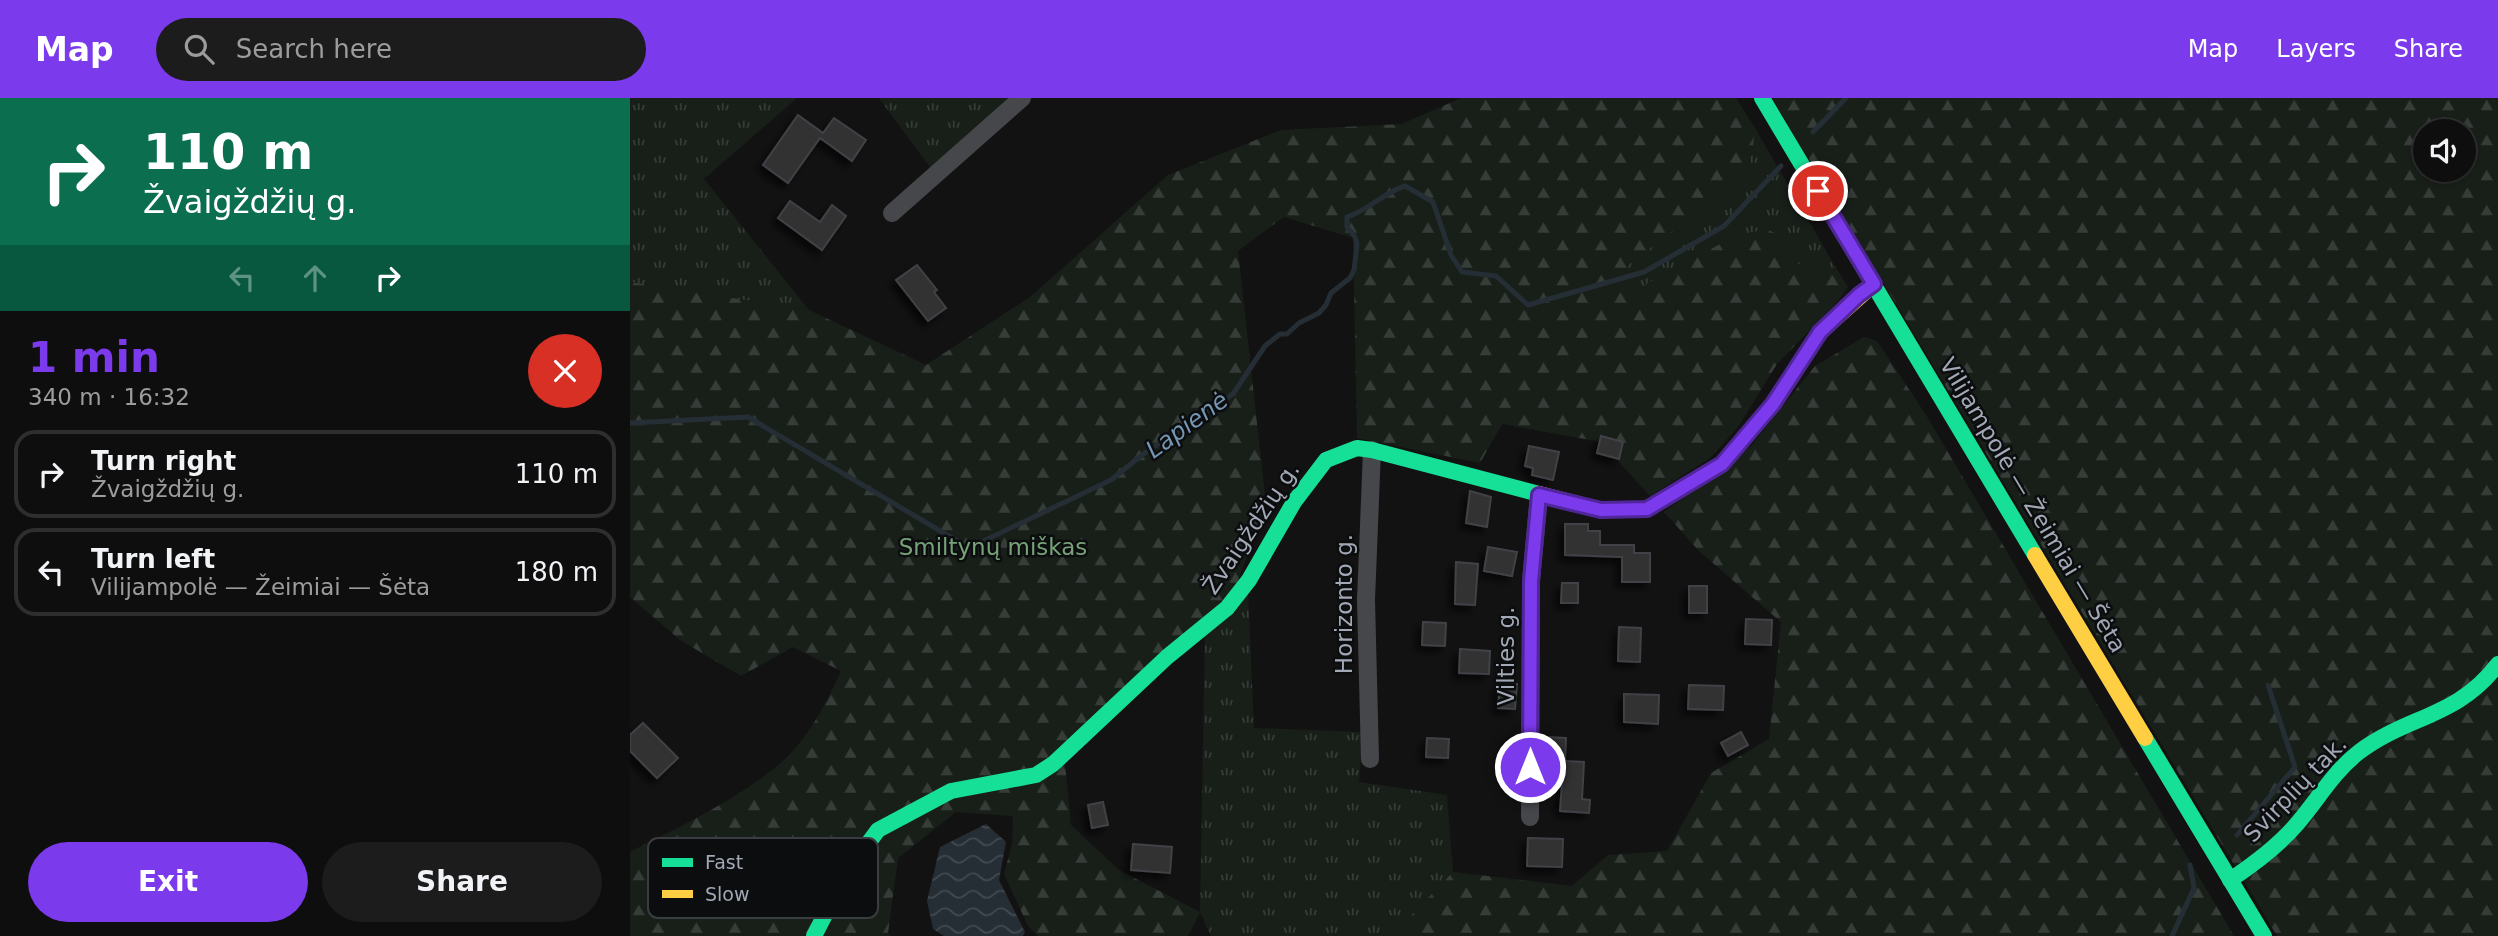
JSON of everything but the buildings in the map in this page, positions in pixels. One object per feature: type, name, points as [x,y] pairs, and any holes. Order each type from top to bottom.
[{"type":"street","points":[[892,213],[1022,98]]},
{"type":"street","name":"Vilijampolė — Žeimiai — Šėta","points":[[1762,98],[2264,936]]},
{"type":"street","name":"Žvaigždžių g.","points":[[872,838],[878,830],[951,791],[1036,775],[1053,764],[1167,657],[1227,608],[1249,580],[1294,502],[1326,460],[1357,448],[1372,450],[1601,510],[1647,509],[1722,464],[1773,404],[1820,332],[1874,284]]},
{"type":"street","name":"Horizonto g.","points":[[1370,759],[1366,600],[1372,450]]},
{"type":"street","name":"Vilties g.","points":[[1530,817],[1531,581],[1539,495]]},
{"type":"street","name":"Svirplių tak.","points":[[2230,880],[2263,858],[2289,833],[2341,769],[2360,752],[2385,735],[2460,702],[2490,678],[2498,664]]},
{"type":"street","name":"Žvaigždžių g.","points":[[814,936],[823,918]]},
{"type":"green space","points":[[630,98],[797,98],[704,179],[809,310],[630,282]]},
{"type":"green space","points":[[879,98],[1022,98],[935,174]]},
{"type":"green space","name":"Smiltynų miškas","points":[[1461,98],[1736,98],[1755,128],[1746,175],[1623,269],[1633,291],[1737,235],[1767,229],[1782,237],[1788,253],[1802,268],[1836,268],[1848,287],[1838,301],[1777,364],[1738,427],[1710,458],[1650,496],[1601,442],[1502,424],[1480,463],[1357,438],[1353,238],[1284,217],[1238,251],[1266,505],[1233,594],[1065,763],[1071,825],[1119,870],[1200,912],[1188,936],[1038,936],[1028,926],[1004,874],[1012,844],[1013,816],[956,812],[898,858],[888,933],[891,936],[630,936],[630,852],[648,843],[648,918],[878,918],[878,838],[658,838],[729,800],[783,761],[809,730],[841,671],[793,647],[741,676],[680,640],[630,597],[630,282],[809,310],[926,365],[1030,297],[1168,175],[1281,130],[1402,124]]},
{"type":"green space","points":[[1772,98],[2498,98],[2498,936],[2277,936]]},
{"type":"green space","points":[[1755,128],[1836,268],[1802,268],[1788,253],[1782,237],[1684,264],[1633,292],[1622,269],[1746,175]]},
{"type":"green space","points":[[1864,337],[1877,341],[1926,415],[2234,936],[1396,936],[1397,930],[1453,872],[1572,886],[1608,855],[1667,851],[1711,773],[1769,739],[1781,622],[1699,551],[1664,512],[1751,446],[1815,366]]},
{"type":"green space","points":[[1248,592],[1254,728],[1363,732],[1359,782],[1447,795],[1453,872],[1397,930],[1396,936],[1211,936],[1200,912],[1205,634]]},
{"type":"water","points":[[986,824],[1006,842],[999,880],[1025,932],[1023,936],[944,936],[933,929],[927,901],[940,847]]},
{"type":"waterway","name":"Lapienė","points":[[1813,132],[1846,98]]},
{"type":"waterway","name":"Lapienė","points":[[630,423],[748,417],[969,548],[1111,480],[1142,455],[1233,394],[1265,346],[1280,334],[1287,334],[1299,323],[1319,313],[1331,293],[1350,278],[1354,270],[1357,244],[1347,227],[1347,217],[1397,189],[1405,186],[1433,202],[1451,255],[1462,272],[1496,276],[1528,305],[1644,272],[1724,226],[1781,166]]},
{"type":"waterway","points":[[2237,835],[2295,767],[2268,685]]},
{"type":"waterway","points":[[2172,936],[2194,888],[2190,865]]},
{"type":"traffic: fast","points":[[1762,98],[2035,555]]},
{"type":"traffic: fast","points":[[872,838],[878,830],[951,791],[1036,775],[1053,764],[1167,657],[1227,608],[1249,580],[1294,502],[1326,460],[1357,448],[1372,450],[1539,494]]},
{"type":"traffic: fast","points":[[2230,880],[2281,841],[2341,768],[2359,752],[2396,730],[2449,706],[2482,682],[2498,664]]},
{"type":"traffic: fast","points":[[2145,738],[2264,936]]},
{"type":"traffic: fast","points":[[814,936],[823,918]]},
{"type":"traffic: slow","points":[[1539,494],[1601,510],[1647,509],[1722,464],[1773,404],[1820,332],[1874,284]]},
{"type":"traffic: slow","points":[[2035,555],[2145,738]]},
{"type":"route","points":[[1530,767],[1531,581],[1539,495],[1601,510],[1647,509],[1722,464],[1773,404],[1820,332],[1874,284],[1818,191]]}]
